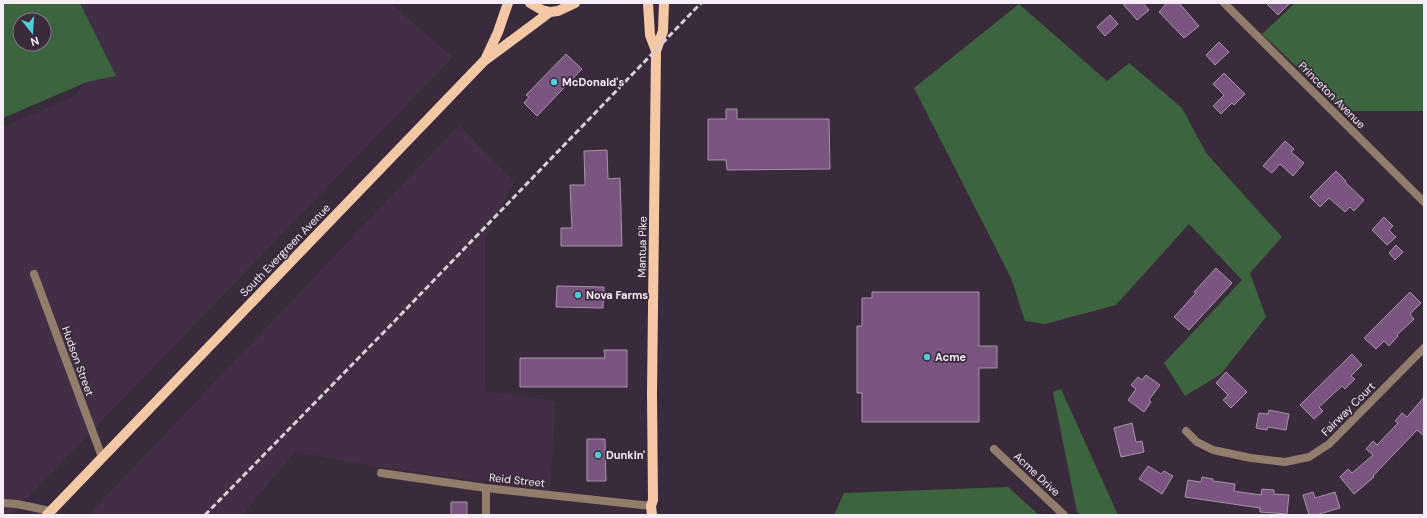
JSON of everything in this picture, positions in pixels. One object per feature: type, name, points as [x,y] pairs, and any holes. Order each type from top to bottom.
[{"type":"main road","points":[[484,61],[498,32],[508,3]]},
{"type":"main road","points":[[530,3],[542,10],[552,8]]},
{"type":"main road","name":"South Evergreen Avenue","points":[[48,513],[484,61],[552,8],[558,12],[575,3]]},
{"type":"main road","name":"Mantua Pike","points":[[648,3],[650,35],[656,50]]},
{"type":"main road","name":"Mantua Pike","points":[[652,511],[656,50],[663,31],[664,3]]},
{"type":"street","name":"Princeton Avenue","points":[[1224,3],[1424,202]]},
{"type":"street","name":"Hudson Street","points":[[34,274],[102,457]]},
{"type":"street","name":"Fairway Court","points":[[1186,431],[1197,442],[1212,450],[1251,458],[1285,462],[1309,457],[1330,444],[1424,348]]},
{"type":"street","name":"Acme Drive","points":[[994,449],[1064,515]]},
{"type":"street","name":"Reid Street","points":[[382,473],[652,511]]},
{"type":"street","points":[[486,488],[486,515]]},
{"type":"street","points":[[3,503],[17,504],[48,513]]},
{"type":"shaded area","points":[[80,3],[390,3],[453,57],[11,515],[3,515],[3,127],[73,97],[87,82],[115,76]]},
{"type":"shaded area","points":[[459,125],[514,182],[485,238],[485,391],[556,401],[550,491],[374,466],[295,452],[242,515],[88,515]]},
{"type":"green space","points":[[3,3],[80,3],[116,76],[87,82],[3,118]]},
{"type":"green space","points":[[1295,3],[1424,3],[1424,111],[1343,111],[1262,34]]},
{"type":"green space","points":[[1019,4],[1107,81],[1129,63],[1182,108],[1206,153],[1282,237],[1250,273],[1266,317],[1221,374],[1185,396],[1164,363],[1242,280],[1189,224],[1116,305],[1045,324],[1025,321],[1011,278],[914,88]]},
{"type":"green space","points":[[1061,389],[1118,515],[1081,515],[1077,512],[1053,392]]},
{"type":"green space","points":[[1008,487],[1039,515],[834,515],[844,493]]},
{"type":"building","points":[[1122,3],[1143,3],[1149,10],[1137,20]]},
{"type":"building","points":[[1167,3],[1179,3],[1199,26],[1184,38],[1159,12]]},
{"type":"building","points":[[1266,3],[1290,3],[1278,15]]},
{"type":"building","points":[[1110,15],[1118,24],[1105,36],[1097,27]]},
{"type":"building","points":[[1219,42],[1229,52],[1215,65],[1206,55]]},
{"type":"building","name":"McDonald's","points":[[566,54],[582,69],[537,116],[524,103],[529,97],[526,95]]},
{"type":"building","points":[[1224,73],[1245,94],[1234,105],[1232,103],[1221,114],[1213,106],[1224,95],[1213,84]]},
{"type":"building","points":[[726,109],[737,109],[737,119],[829,119],[830,169],[727,170],[726,160],[708,160],[708,119],[726,119]]},
{"type":"building","points":[[1285,141],[1294,149],[1291,152],[1304,163],[1293,176],[1280,164],[1272,173],[1263,166]]},
{"type":"building","points":[[607,150],[608,179],[620,178],[622,246],[561,246],[561,228],[572,228],[570,185],[585,185],[584,151]]},
{"type":"building","points":[[1336,171],[1364,200],[1354,211],[1350,207],[1345,212],[1329,198],[1320,207],[1310,197]]},
{"type":"building","points":[[1384,217],[1393,226],[1389,230],[1396,237],[1387,245],[1372,230]]},
{"type":"building","points":[[1396,245],[1403,252],[1395,260],[1389,253]]},
{"type":"building","points":[[1216,268],[1232,283],[1189,330],[1174,317]]},
{"type":"building","points":[[557,286],[604,287],[603,308],[556,307]]},
{"type":"building","name":"Acme","points":[[872,292],[979,292],[979,346],[997,346],[997,368],[979,368],[979,422],[862,422],[862,393],[857,393],[857,326],[862,326],[862,298],[872,298]]},
{"type":"building","points":[[1410,292],[1421,303],[1410,314],[1414,319],[1397,335],[1398,336],[1389,346],[1384,341],[1376,349],[1364,338]]},
{"type":"building","points":[[604,350],[627,350],[627,387],[520,387],[520,358],[605,358]]},
{"type":"building","points":[[1352,354],[1362,365],[1351,376],[1355,379],[1345,389],[1342,386],[1319,407],[1323,411],[1314,419],[1300,405]]},
{"type":"building","points":[[1226,372],[1247,392],[1231,408],[1223,400],[1228,395],[1216,383]]},
{"type":"building","points":[[1146,375],[1160,385],[1149,400],[1151,402],[1144,412],[1128,400],[1136,389],[1131,385],[1138,377],[1142,380]]},
{"type":"building","points":[[1424,397],[1424,436],[1417,430],[1373,476],[1374,477],[1354,494],[1340,477],[1348,469],[1352,473],[1373,455],[1366,449],[1373,441],[1377,445],[1398,423],[1395,421],[1402,413],[1407,417]]},
{"type":"building","points":[[1269,410],[1289,414],[1286,430],[1268,427],[1267,430],[1256,428],[1259,413],[1268,414]]},
{"type":"building","points":[[1132,423],[1136,442],[1142,441],[1144,452],[1121,457],[1114,428]]},
{"type":"building","points":[[587,439],[605,439],[606,481],[587,481]]},
{"type":"building","points":[[1148,466],[1161,474],[1164,471],[1173,476],[1162,494],[1139,479]]},
{"type":"building","points":[[1202,477],[1213,479],[1213,481],[1235,484],[1234,491],[1261,495],[1262,489],[1274,490],[1274,494],[1289,495],[1287,514],[1260,512],[1260,508],[1185,497],[1188,480],[1201,482]]},
{"type":"building","points":[[1313,492],[1315,498],[1335,492],[1340,508],[1316,515],[1309,515],[1303,495]]},
{"type":"building","points":[[451,502],[467,502],[467,515],[451,515]]},
{"type":"railway","points":[[205,515],[385,331],[701,3]]},
{"type":"place","name":"McDonald's","points":[[554,82]]},
{"type":"place","name":"Nova Farms","points":[[578,295]]},
{"type":"place","name":"Acme","points":[[927,357]]},
{"type":"place","name":"Dunkin'","points":[[598,455]]}]
